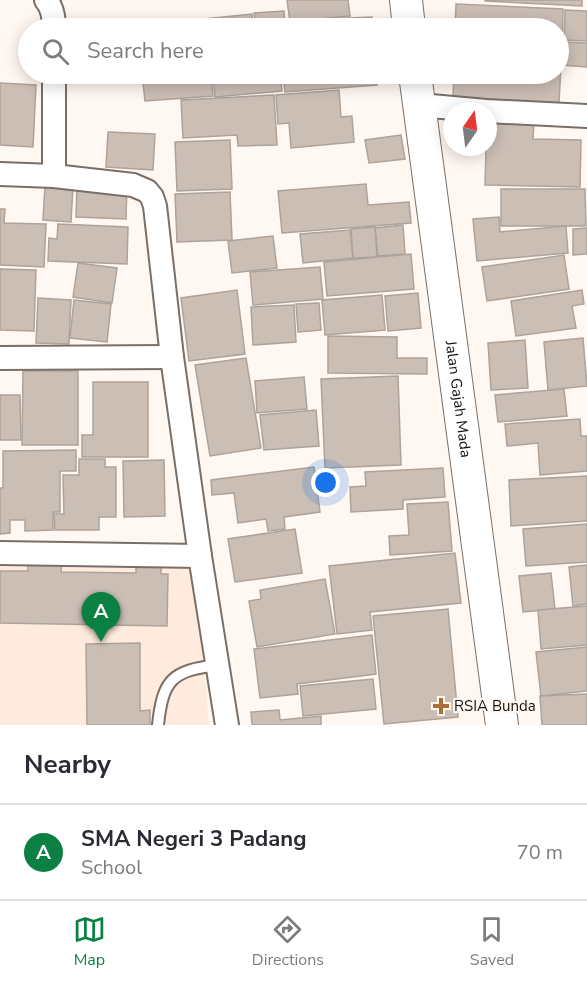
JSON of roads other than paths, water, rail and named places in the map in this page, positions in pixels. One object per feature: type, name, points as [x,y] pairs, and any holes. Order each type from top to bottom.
[{"type":"main road","points":[[406,0],[409,18]]},
{"type":"main road","name":"Jalan Gajah Mada","points":[[417,84],[502,725]]},
{"type":"street","points":[[46,0],[54,18]]},
{"type":"street","points":[[54,84],[54,176]]},
{"type":"street","points":[[420,105],[587,117]]},
{"type":"street","points":[[0,174],[54,176],[133,185],[147,191],[152,197],[200,556],[227,725]]},
{"type":"street","points":[[0,358],[172,357]]},
{"type":"street","points":[[0,553],[200,556]]},
{"type":"lane","points":[[158,725],[161,702],[172,679],[183,672],[217,665]]},
{"type":"place","name":"SMA Negeri 3 Padang","points":[[101,642]]},
{"type":"place","name":"RSIA Bunda","points":[[441,706]]}]
